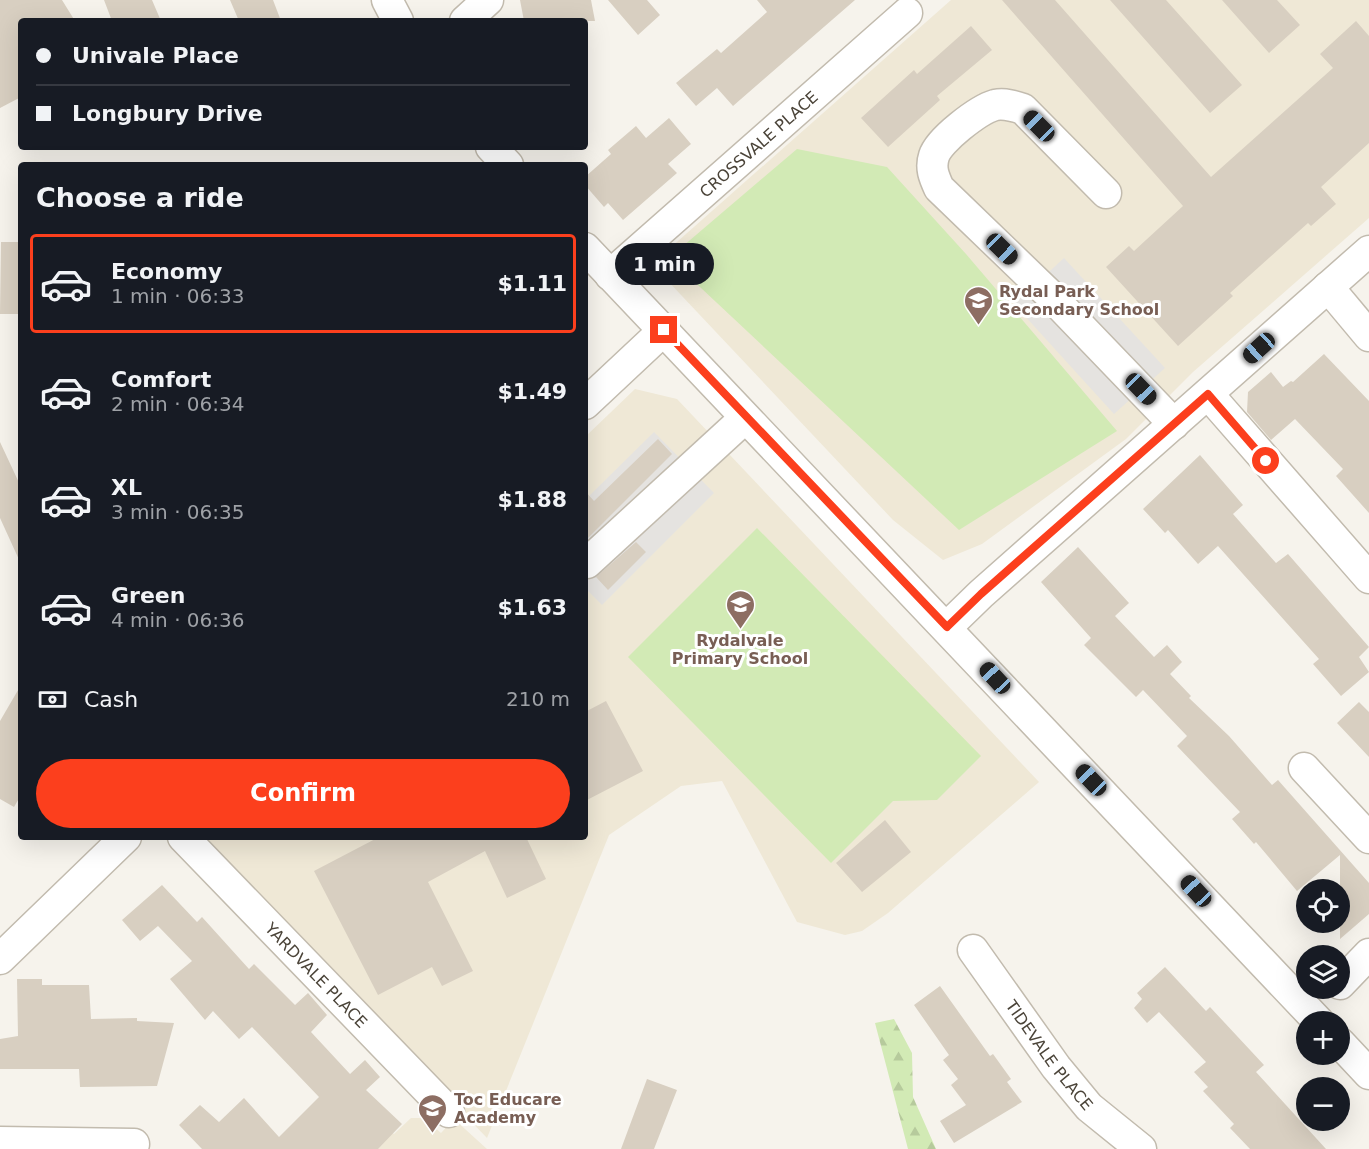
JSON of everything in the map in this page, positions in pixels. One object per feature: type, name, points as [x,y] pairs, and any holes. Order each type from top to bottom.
[{"type":"street","points":[[387,0],[396,18]]},
{"type":"street","points":[[468,18],[488,0]]},
{"type":"street","name":"CROSSVALE PLACE","points":[[610,275],[907,13]]},
{"type":"street","points":[[1106,193],[1023,109],[1010,105],[996,105],[982,111],[939,144],[933,158],[932,173],[939,188],[1049,294],[1174,423]]},
{"type":"street","points":[[494,150],[505,162]]},
{"type":"street","points":[[588,251],[1309,1011]]},
{"type":"street","points":[[947,627],[981,594],[1369,251]]},
{"type":"street","points":[[1328,287],[1369,336]]},
{"type":"street","points":[[588,401],[664,330]]},
{"type":"street","points":[[1208,394],[1369,578]]},
{"type":"street","points":[[588,562],[745,418]]},
{"type":"street","points":[[1304,768],[1369,838]]},
{"type":"street","points":[[0,959],[123,840]]},
{"type":"street","name":"YARDVALE PLACE","points":[[186,840],[449,1113]]},
{"type":"street","name":"TIDEVALE PLACE","points":[[973,950],[1056,1067],[1089,1107],[1141,1149]]},
{"type":"street","points":[[1350,974],[1369,954]]},
{"type":"street","points":[[1350,1054],[1369,1074]]},
{"type":"street","points":[[0,1142],[134,1144]]},
{"type":"shaded area","name":"Rydal Park Secondary School","points":[[951,0],[1369,0],[1369,218],[1193,372],[1126,439],[982,544],[943,560],[893,520],[665,278],[669,249]]},
{"type":"shaded area","points":[[1064,258],[1165,368],[1114,414],[1014,304]]},
{"type":"shaded area","name":"Rydalvale Primary School","points":[[635,389],[677,399],[1039,782],[888,913],[862,931],[845,935],[797,922],[722,781],[681,786],[609,835],[487,1138],[200,840],[588,840],[588,434]]},
{"type":"shaded area","points":[[654,432],[714,493],[602,605],[588,591],[588,497]]},
{"type":"shaded area","name":"Toc Educare Academy","points":[[411,1118],[424,1118],[441,1133],[454,1119],[487,1149],[340,1149],[381,1122],[394,1134]]},
{"type":"green space","points":[[797,149],[887,167],[966,254],[1117,431],[959,530],[669,258]]},
{"type":"green space","points":[[757,528],[981,756],[937,800],[893,801],[831,863],[628,657]]},
{"type":"green space","points":[[894,1019],[912,1053],[913,1097],[936,1149],[908,1149],[875,1023]]},
{"type":"building","points":[[0,0],[62,0],[73,18],[18,18],[18,99],[0,108]]},
{"type":"building","points":[[104,0],[152,0],[160,18],[111,18]]},
{"type":"building","points":[[230,0],[273,0],[280,18],[238,18]]},
{"type":"building","points":[[520,0],[591,0],[595,21],[588,21],[588,18],[523,18]]},
{"type":"building","points":[[608,0],[647,0],[660,15],[638,35]]},
{"type":"building","points":[[757,0],[855,0],[733,106],[717,88],[696,106],[676,83],[717,49],[721,53],[767,12]]},
{"type":"building","points":[[1002,0],[1055,0],[1211,177],[1333,68],[1320,54],[1356,21],[1369,36],[1369,143],[1321,187],[1336,204],[1311,226],[1308,223],[1230,293],[1233,296],[1178,346],[1106,267],[1129,246],[1134,251],[1183,206]]},
{"type":"building","points":[[1110,0],[1166,0],[1242,85],[1210,113]]},
{"type":"building","points":[[1222,0],[1277,0],[1300,25],[1269,53]]},
{"type":"building","points":[[971,26],[992,50],[937,96],[940,100],[888,147],[861,118],[914,70],[917,74]]},
{"type":"building","points":[[669,118],[691,144],[668,164],[677,173],[623,220],[608,203],[604,207],[588,188],[588,174],[611,154],[608,150],[636,126],[646,138]]},
{"type":"building","points":[[1,242],[18,242],[18,314],[0,314]]},
{"type":"building","points":[[1324,354],[1369,401],[1369,513],[1336,476],[1343,469],[1295,419],[1271,440],[1247,412],[1248,392],[1271,372],[1283,387],[1293,382]]},
{"type":"building","points":[[658,439],[672,454],[588,538],[588,494],[594,501]]},
{"type":"building","points":[[0,442],[18,481],[18,557],[0,518]]},
{"type":"building","points":[[1200,455],[1243,505],[1233,514],[1276,563],[1288,554],[1369,647],[1359,657],[1369,672],[1341,696],[1313,664],[1319,659],[1218,546],[1198,564],[1168,530],[1165,533],[1143,509]]},
{"type":"building","points":[[636,542],[646,552],[608,590],[596,577]]},
{"type":"building","points":[[1078,547],[1129,603],[1115,616],[1154,657],[1167,645],[1182,662],[1170,674],[1191,696],[1189,698],[1229,736],[1272,785],[1278,780],[1369,883],[1369,914],[1350,930],[1350,879],[1340,879],[1340,855],[1311,879],[1296,879],[1296,890],[1256,842],[1254,844],[1232,819],[1240,812],[1177,746],[1187,736],[1143,690],[1136,697],[1084,645],[1091,638],[1041,582]]},
{"type":"building","points":[[18,690],[18,800],[14,807],[0,799],[0,721]]},
{"type":"building","points":[[606,701],[643,771],[588,799],[588,710]]},
{"type":"building","points":[[1359,702],[1369,712],[1369,757],[1337,723]]},
{"type":"building","points":[[885,820],[911,852],[862,892],[836,863]]},
{"type":"building","points":[[373,840],[527,840],[546,879],[507,898],[485,851],[428,882],[473,971],[442,986],[432,967],[378,995],[314,871]]},
{"type":"building","points":[[162,885],[197,922],[202,917],[249,969],[254,964],[295,1005],[308,993],[327,1015],[311,1032],[350,1074],[365,1060],[380,1077],[366,1090],[402,1124],[378,1149],[202,1149],[179,1125],[200,1105],[219,1122],[244,1098],[279,1137],[319,1097],[252,1027],[239,1039],[213,1011],[205,1020],[170,979],[192,961],[158,926],[140,941],[122,920]]},
{"type":"building","points":[[1165,967],[1206,1011],[1210,1007],[1264,1065],[1256,1072],[1296,1116],[1296,1131],[1310,1131],[1326,1149],[1250,1149],[1230,1128],[1234,1124],[1203,1091],[1208,1087],[1194,1072],[1206,1062],[1159,1012],[1147,1023],[1134,1008],[1142,999],[1137,993]]},
{"type":"building","points":[[17,979],[42,979],[42,985],[89,985],[91,1019],[137,1018],[137,1021],[174,1023],[157,1086],[80,1087],[79,1069],[0,1069],[0,1039],[18,1036]]},
{"type":"building","points":[[940,986],[990,1056],[993,1054],[1011,1079],[1007,1082],[1022,1102],[954,1143],[940,1121],[966,1105],[951,1085],[958,1079],[943,1060],[949,1055],[914,1005]]},
{"type":"building","points":[[647,1079],[677,1090],[654,1149],[621,1149]]},
{"type":"place","name":"Rydal Park Secondary School","points":[[978,326]]},
{"type":"place","name":"Rydalvale Primary School","points":[[740,630]]},
{"type":"place","name":"Toc Educare Academy","points":[[433,1134]]},
{"type":"route","points":[[664,330],[745,418],[947,627],[981,594],[1208,394],[1266,461]]}]
